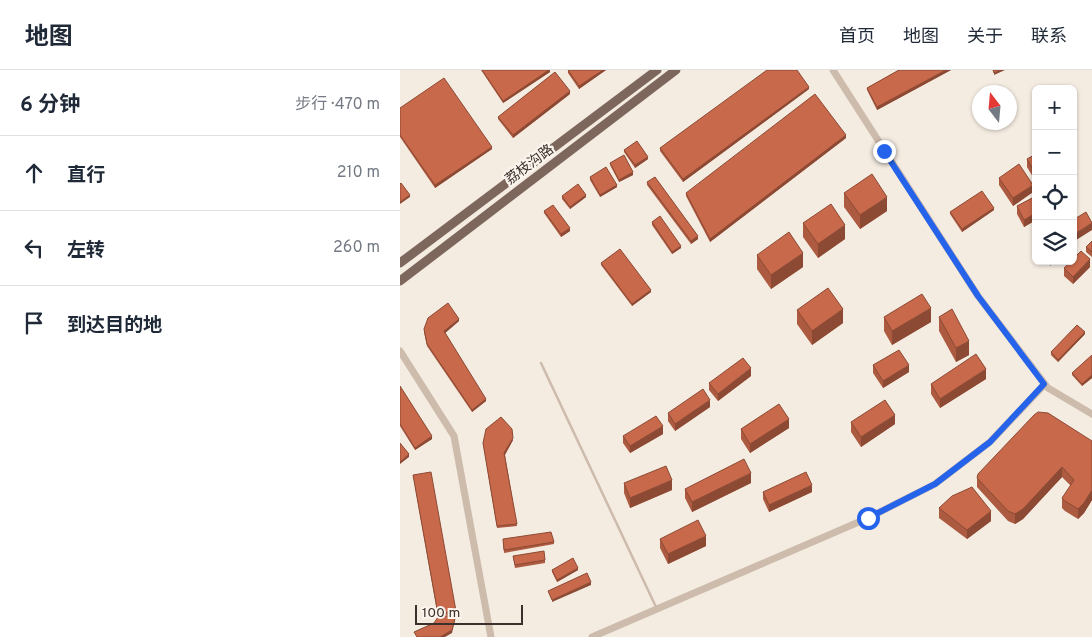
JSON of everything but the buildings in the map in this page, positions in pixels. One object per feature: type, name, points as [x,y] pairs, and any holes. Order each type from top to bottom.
[{"type":"main road","name":"荔枝沟路","points":[[400,263],[657,70]]},
{"type":"main road","name":"荔枝沟路","points":[[400,281],[676,70]]},
{"type":"street","points":[[833,70],[978,296],[1044,384],[1092,414]]},
{"type":"street","points":[[400,351],[454,436],[491,637]]},
{"type":"street","points":[[592,637],[868,518],[935,484],[990,442],[1044,384]]},
{"type":"lane","points":[[541,363],[657,608]]},
{"type":"route","points":[[868,518],[935,484],[990,442],[1044,384],[978,296],[884,151]]}]
